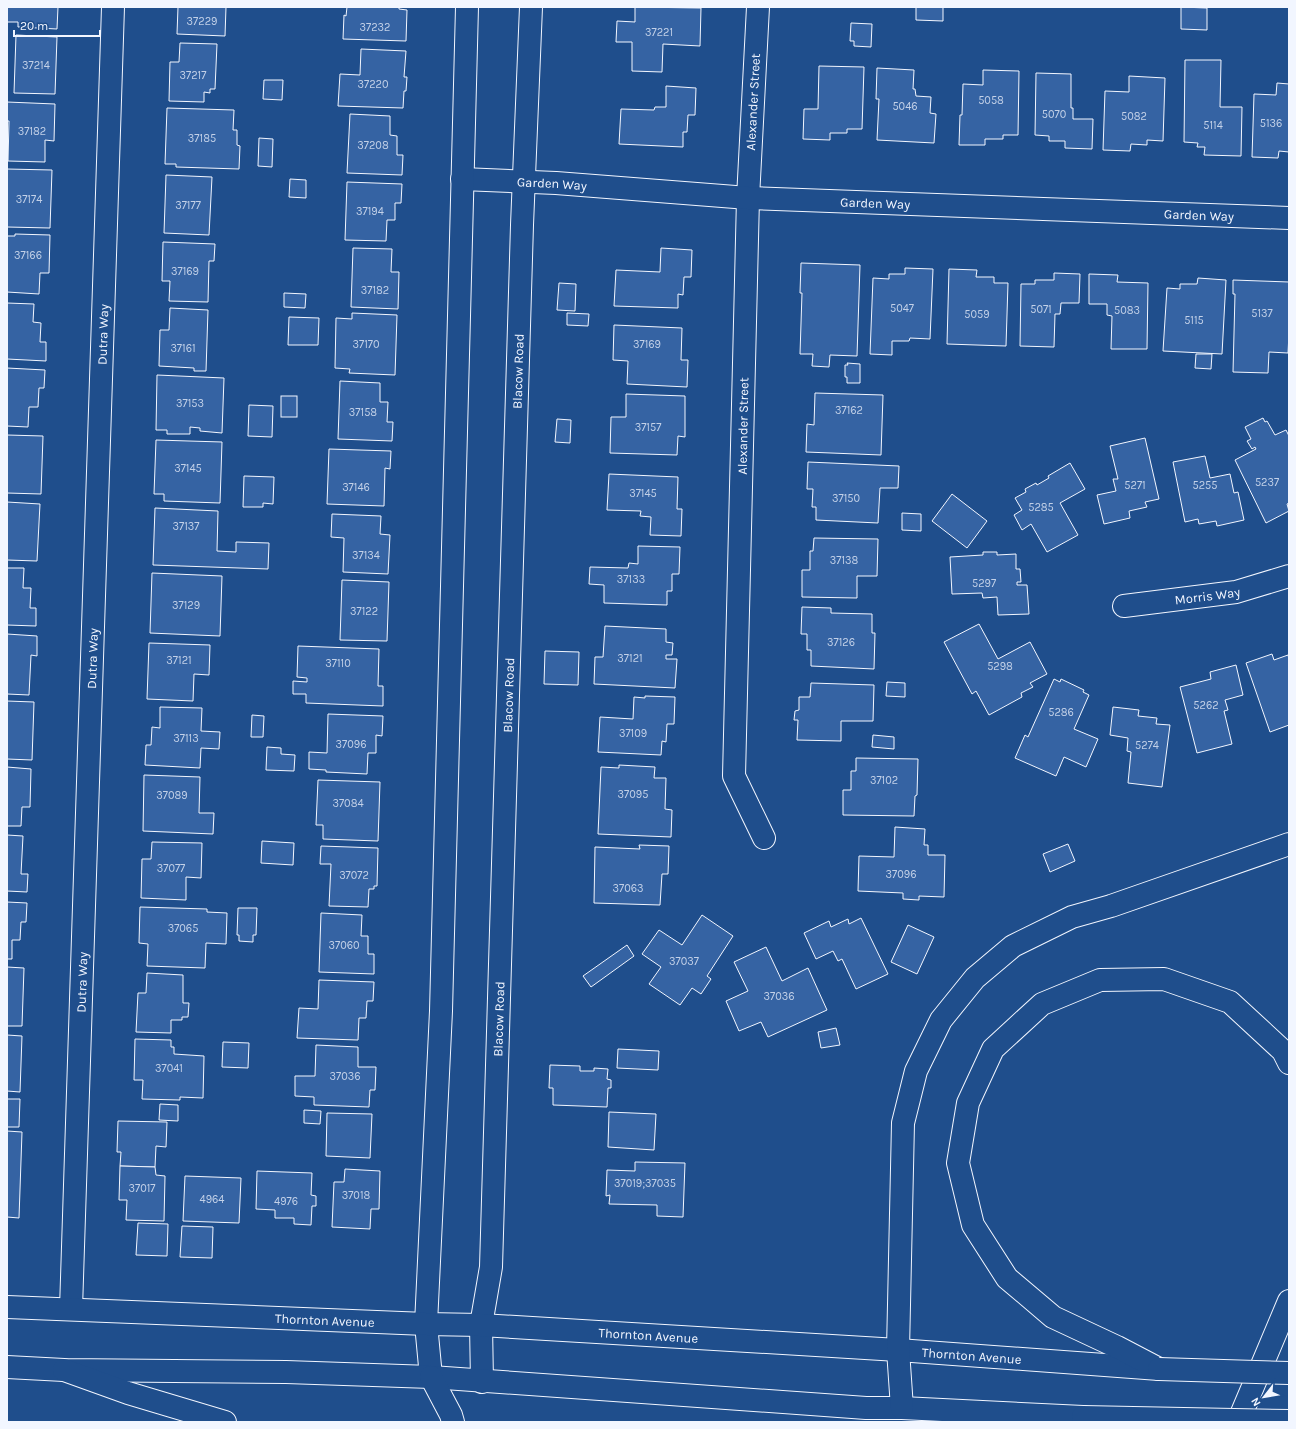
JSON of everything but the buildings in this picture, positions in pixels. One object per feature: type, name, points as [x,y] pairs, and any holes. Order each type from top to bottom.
[{"type":"main road","name":"Dutra Way","points":[[71,1309],[113,7]]},
{"type":"main road","points":[[453,1422],[452,1415],[431,1377],[426,1324],[441,1011],[467,7]]},
{"type":"main road","name":"Blacow Road","points":[[482,1382],[481,1325],[491,1267],[530,7]]},
{"type":"main road","name":"Alexander Street","points":[[758,7],[748,198],[734,776],[764,838]]},
{"type":"main road","name":"Garden Way","points":[[462,179],[524,181],[748,198],[1289,218]]},
{"type":"main road","name":"Morris Way","points":[[1124,606],[1236,592],[1289,576]]},
{"type":"main road","points":[[902,1408],[898,1350],[903,1123],[916,1071],[941,1020],[975,978],[1013,946],[1072,917],[1111,906],[1289,844]]},
{"type":"main road","points":[[1159,1369],[1117,1347],[1053,1317],[1007,1278],[973,1225],[958,1163],[968,1103],[994,1049],[1042,1004],[1100,980],[1164,979],[1230,1002],[1283,1051],[1289,1063]]},
{"type":"main road","points":[[1238,1422],[1289,1301]]},
{"type":"main road","name":"Thornton Avenue","points":[[7,1307],[481,1325],[898,1350],[1159,1369],[1289,1373]]},
{"type":"main road","points":[[7,1367],[64,1370],[286,1372],[431,1377],[482,1382],[866,1408],[902,1408],[1083,1417],[1289,1421]]},
{"type":"main road","points":[[64,1370],[128,1393],[225,1422]]}]
